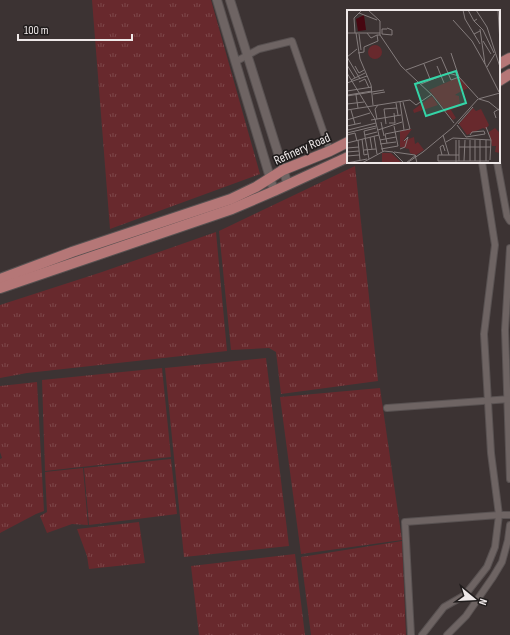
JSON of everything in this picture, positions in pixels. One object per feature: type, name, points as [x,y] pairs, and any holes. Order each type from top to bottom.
[{"type":"main road","points":[[500,63],[510,58]]},
{"type":"main road","points":[[500,80],[510,74]]},
{"type":"main road","name":"Refinery Road","points":[[20,276],[72,252],[231,198],[256,187],[283,170],[330,152],[347,143]]},
{"type":"main road","name":"Refinery Road","points":[[20,276],[232,209],[347,157]]},
{"type":"main road","points":[[0,279],[20,276]]},
{"type":"main road","points":[[0,288],[20,276]]},
{"type":"street","points":[[217,0],[269,179],[274,191]]},
{"type":"street","points":[[230,0],[288,185]]},
{"type":"street","points":[[235,62],[259,49],[292,41],[330,152]]},
{"type":"street","points":[[422,635],[444,607],[465,595],[487,567],[495,546],[499,515],[490,453],[484,334],[494,245],[482,163]]},
{"type":"street","points":[[497,163],[507,216],[510,221]]},
{"type":"street","points":[[510,248],[505,330],[509,399],[510,479]]},
{"type":"street","points":[[387,408],[488,402],[509,399]]},
{"type":"street","points":[[411,635],[405,522],[510,515]]},
{"type":"street","points":[[447,635],[466,616],[502,562],[508,540],[510,525]]},
{"type":"green space","points":[[92,0],[211,0],[260,174],[110,229]]},
{"type":"green space","points":[[355,166],[378,381],[281,394],[276,352],[269,348],[231,350],[219,231]]},
{"type":"green space","points":[[216,232],[227,351],[27,373],[0,378],[0,305],[102,272]]},
{"type":"green space","points":[[266,358],[289,546],[184,557],[165,368]]},
{"type":"green space","points":[[162,368],[171,457],[45,471],[42,380]]},
{"type":"green space","points":[[37,382],[44,511],[0,533],[0,459],[2,458],[0,452],[0,386]]},
{"type":"green space","points":[[380,388],[402,540],[301,554],[280,397]]},
{"type":"green space","points":[[171,459],[177,514],[89,525],[84,468]]},
{"type":"green space","points":[[83,468],[88,525],[72,524],[47,533],[40,516],[47,512],[45,472]]},
{"type":"green space","points":[[139,522],[145,563],[89,569],[87,556],[77,529]]},
{"type":"green space","points":[[402,541],[406,635],[311,635],[301,557]]},
{"type":"green space","points":[[295,554],[305,635],[199,635],[191,566]]}]
